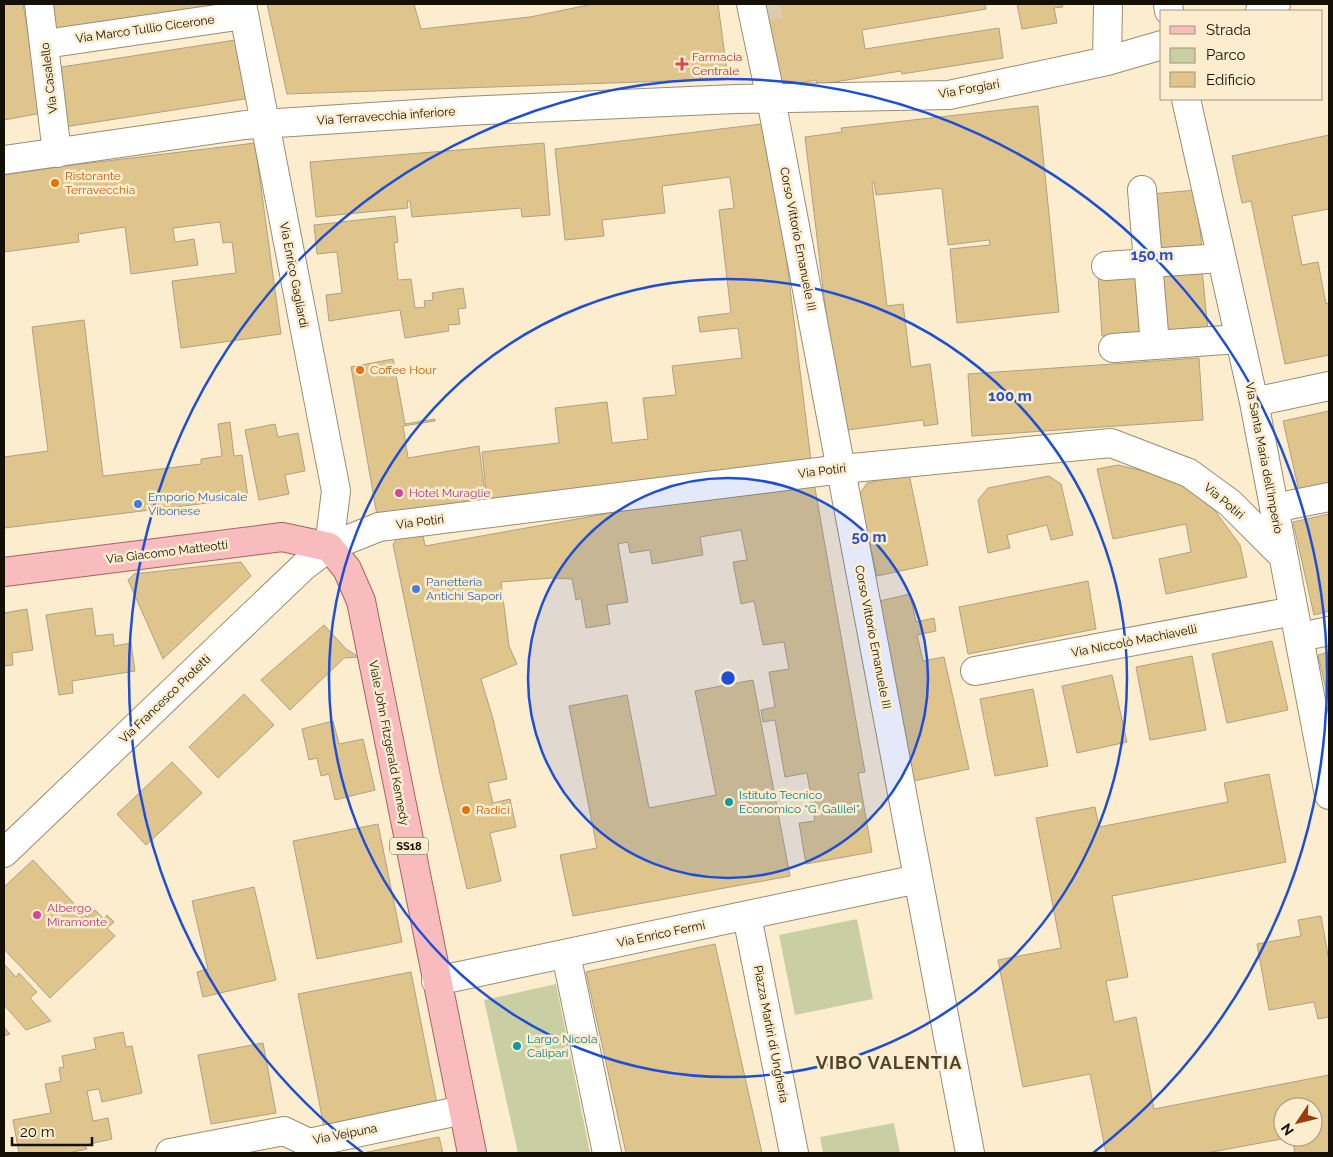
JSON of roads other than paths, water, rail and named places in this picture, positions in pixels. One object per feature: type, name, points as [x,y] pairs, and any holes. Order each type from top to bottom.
[{"type":"main road","name":"Via Giacomo Matteotti","points":[[4,572],[282,537],[329,547]]},
{"type":"main road","name":"Viale John Fitzgerald Kennedy","points":[[329,547],[347,569],[361,601],[472,1153]]},
{"type":"street","name":"Via Casalello","points":[[39,4],[57,153]]},
{"type":"street","points":[[1108,4],[1108,61]]},
{"type":"street","points":[[1262,10],[1276,4]]},
{"type":"street","name":"Corso Vittorio Emanuele III","points":[[754,7],[970,1153]]},
{"type":"street","name":"Via Marco Tullio Cicerone","points":[[45,44],[243,9]]},
{"type":"street","name":"Via Enrico Gagliardi","points":[[243,9],[336,491],[329,547]]},
{"type":"street","name":"Via Forgiari","points":[[771,99],[949,95],[1108,61],[1160,46]]},
{"type":"street","name":"Via Terravecchia inferiore","points":[[4,160],[245,125],[464,111],[735,98],[771,99]]},
{"type":"street","name":"Via Santa Maria dell'Imperio","points":[[1188,111],[1254,402],[1329,796]]},
{"type":"street","points":[[1142,190],[1155,345]]},
{"type":"street","points":[[1106,266],[1221,258]]},
{"type":"street","points":[[1113,348],[1239,339]]},
{"type":"street","points":[[1254,402],[1329,386]]},
{"type":"street","name":"Via Potiri","points":[[329,547],[379,527],[842,469],[1111,443],[1189,472],[1230,504],[1283,556]]},
{"type":"street","points":[[1274,508],[1329,497]]},
{"type":"street","name":"Via Francesco Protetti","points":[[4,852],[304,566],[329,547]]},
{"type":"street","name":"Via Niccolò Machiavelli","points":[[975,671],[1294,611]]},
{"type":"street","points":[[1300,637],[1329,631]]},
{"type":"street","name":"Via Enrico Fermi","points":[[436,981],[918,879]]},
{"type":"street","name":"Piazza Martiri di Ungheria","points":[[748,916],[794,1153]]},
{"type":"street","points":[[566,954],[607,1153]]},
{"type":"street","name":"Via Veipuna","points":[[170,1153],[284,1131],[310,1148],[463,1110]]},
{"type":"tunnel","points":[[760,8],[780,4]]},
{"type":"place","name":"Farmacia Centrale","points":[[682,64]]},
{"type":"place","name":"Ristorante Terravecchia","points":[[55,183]]},
{"type":"place","name":"Coffee Hour","points":[[360,370]]},
{"type":"place","name":"Hotel Muraglie","points":[[399,493]]},
{"type":"place","name":"Emporio Musicale Vibonese","points":[[138,504]]},
{"type":"place","name":"Panetteria Antichi Sapori","points":[[416,589]]},
{"type":"place","name":"Istituto Tecnico Economico “G. Galilei”","points":[[729,802]]},
{"type":"place","name":"Radici","points":[[466,810]]},
{"type":"place","name":"Albergo Miramonte","points":[[37,915]]},
{"type":"place","name":"Largo Nicola Calipari","points":[[517,1046]]},
{"type":"district","name":"VIBO VALENTIA","points":[[889,1063]]}]
